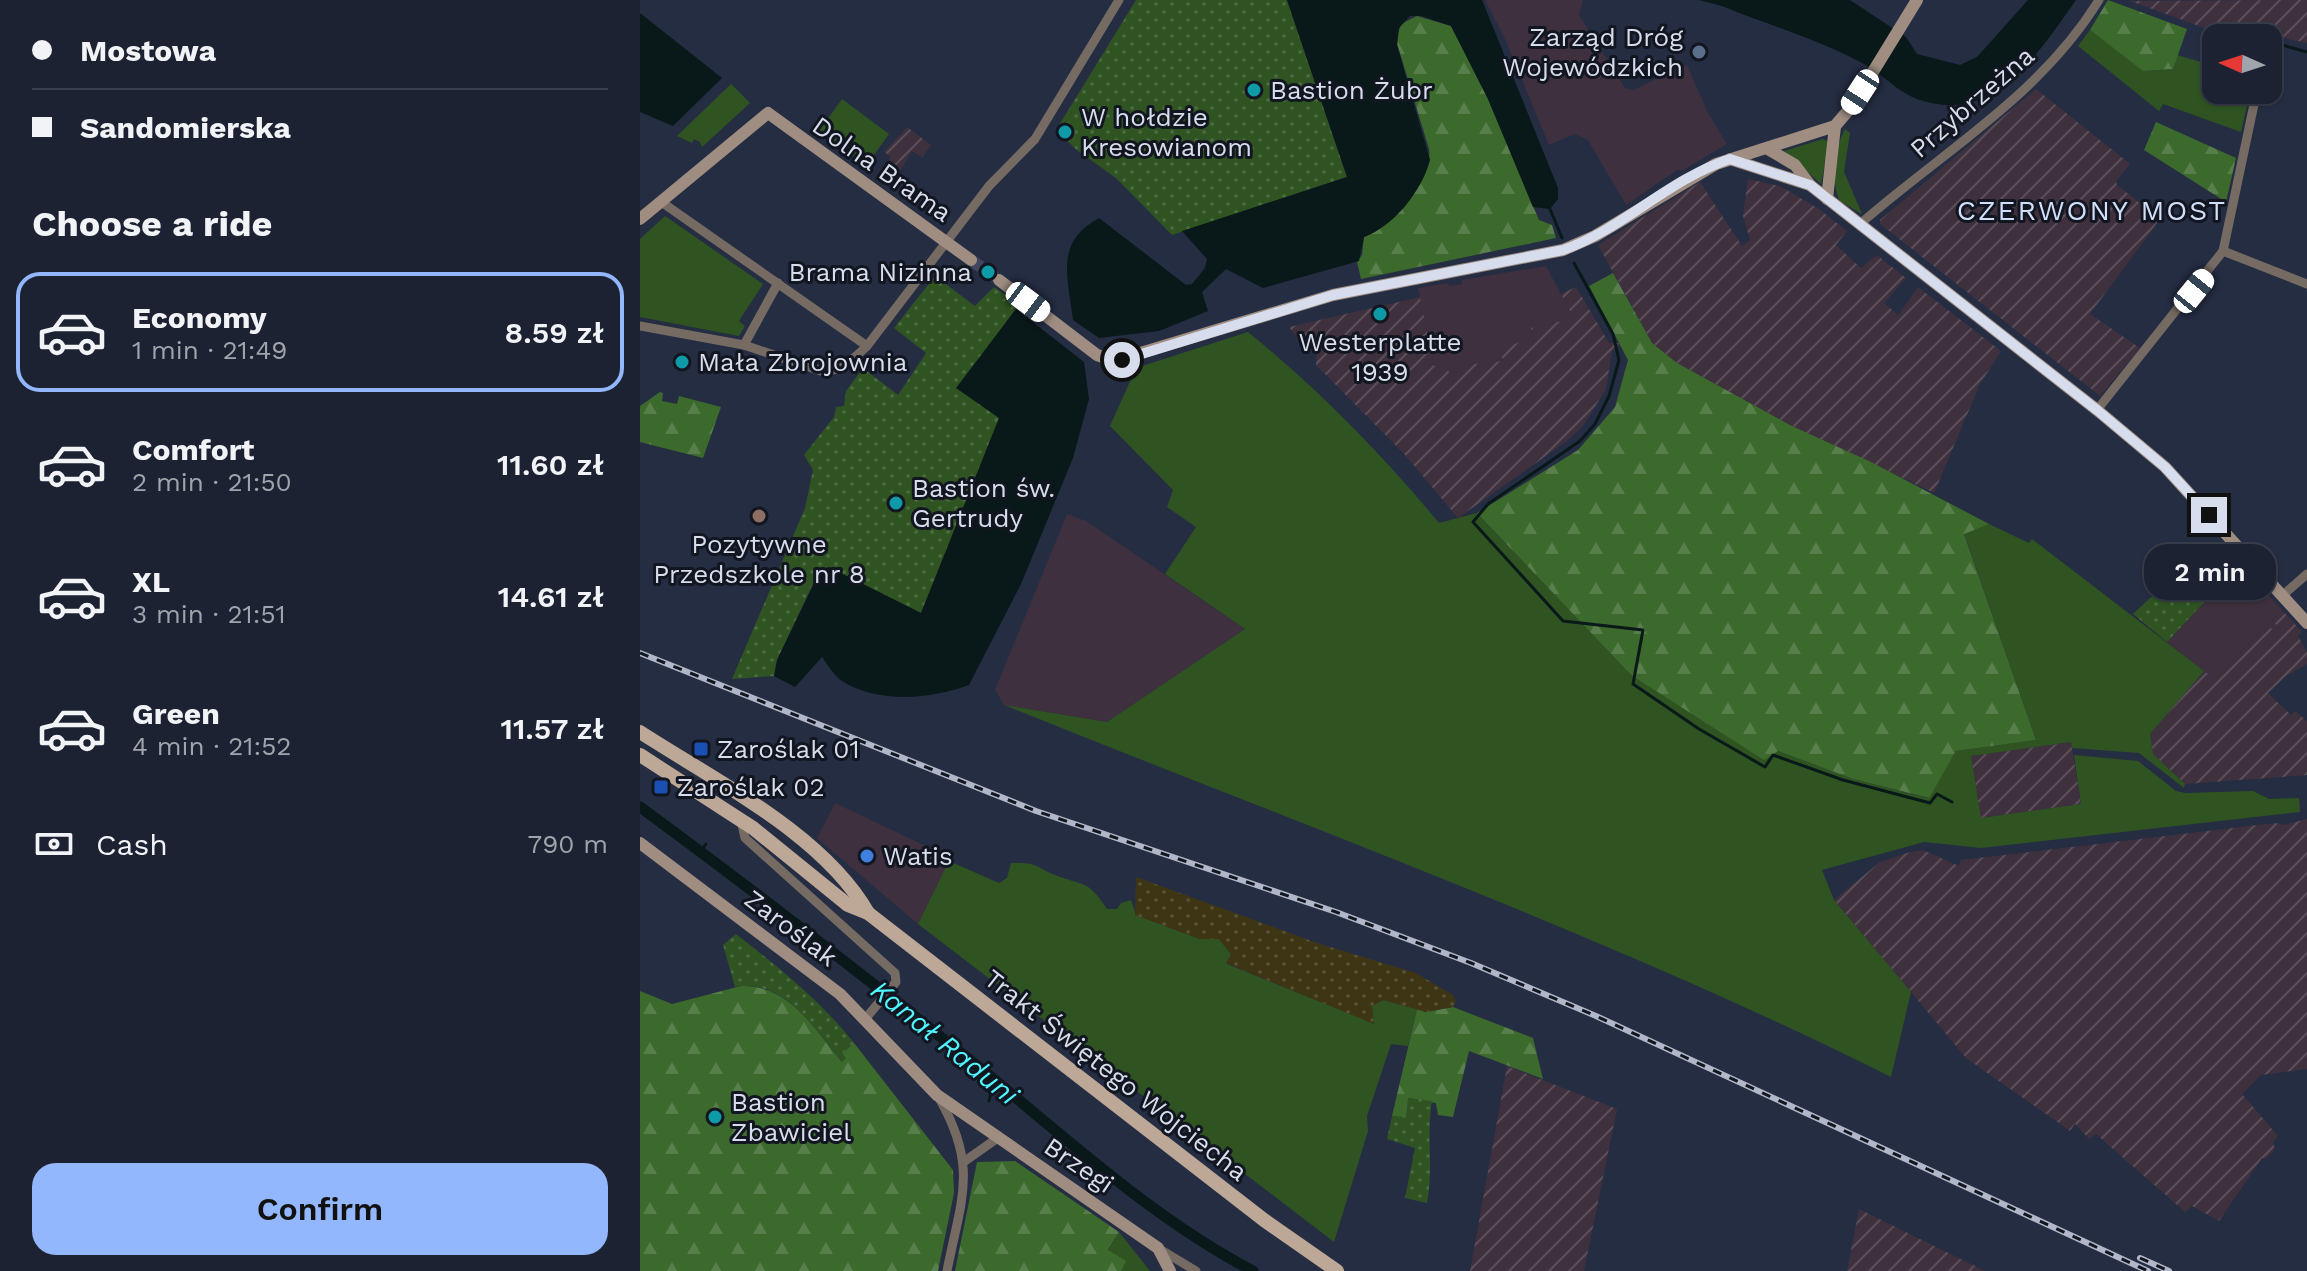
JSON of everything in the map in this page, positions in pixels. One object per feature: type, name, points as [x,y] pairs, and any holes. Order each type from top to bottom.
[{"type":"main road","name":"Trakt Świętego Wojciecha","points":[[640,732],[789,831],[857,892],[868,913]]},
{"type":"main road","name":"Trakt Świętego Wojciecha","points":[[640,755],[741,820],[848,905],[868,913],[1255,1213],[1337,1271]]},
{"type":"street","points":[[640,326],[744,345],[813,369],[836,370],[867,346],[995,179],[1042,130],[1119,0]]},
{"type":"street","points":[[1827,199],[1835,126],[1869,79],[1917,0]]},
{"type":"street","name":"Przybrzeżna","points":[[1860,224],[2011,104],[2069,44],[2099,0]]},
{"type":"street","points":[[2097,410],[2223,251],[2254,104]]},
{"type":"street","name":"Dolna Brama","points":[[660,201],[768,113],[971,260]]},
{"type":"street","points":[[999,280],[1097,355],[1114,361],[1333,295],[1563,250],[1595,236],[1703,170],[1835,126]]},
{"type":"street","points":[[1768,149],[1795,165],[1810,185],[1827,199],[2097,410],[2165,467],[2307,623]]},
{"type":"street","points":[[1730,159],[1810,185]]},
{"type":"street","points":[[640,219],[660,201],[867,346]]},
{"type":"street","points":[[2223,251],[2307,284]]},
{"type":"street","points":[[744,345],[778,283]]},
{"type":"street","points":[[2283,595],[2307,574]]},
{"type":"street","name":"Trakt Świętego Wojciecha","points":[[741,820],[745,838],[895,973],[893,985],[866,1018]]},
{"type":"street","name":"Zaroślak","points":[[640,843],[823,981],[866,1018],[937,1095]]},
{"type":"street","points":[[937,1095],[953,1123],[965,1161],[947,1271]]},
{"type":"street","name":"Brzegi","points":[[937,1095],[1196,1271]]},
{"type":"street","points":[[965,1161],[999,1137]]},
{"type":"street","points":[[1158,1248],[1170,1271]]},
{"type":"shaded area","points":[[1287,0],[1482,0],[1558,188],[1558,199],[1550,209],[1533,207],[1488,99],[1451,26],[1421,16],[1410,16],[1399,28],[1397,45],[1430,160],[1420,184],[1405,206],[1385,225],[1364,237],[1359,261],[1263,288],[1226,269],[1202,292],[1208,311],[1159,331],[1099,338],[1073,320],[1067,262],[1075,238],[1099,218],[1186,285],[1192,284],[1205,268],[1207,259],[1182,231],[1347,177]]},
{"type":"shaded area","points":[[1485,0],[1583,0],[1579,15],[1625,88],[1633,90],[1687,65],[1708,113],[1727,144],[1683,170],[1677,170],[1626,205],[1588,140],[1575,134],[1549,145],[1505,39]]},
{"type":"shaded area","points":[[1699,0],[1850,0],[1906,37],[1917,54],[1960,65],[1977,57],[2028,0],[2076,0],[2047,41],[2012,79],[1993,93],[1971,102],[1947,105],[1912,97],[1871,68],[1830,47]]},
{"type":"shaded area","points":[[2307,0],[2307,43],[2282,39],[2282,24],[2202,24],[2202,27],[2130,1]]},
{"type":"shaded area","points":[[640,13],[722,78],[673,126],[640,112]]},
{"type":"shaded area","points":[[2036,89],[2130,164],[2116,181],[2117,185],[2160,219],[2090,314],[2140,348],[2100,396],[1880,224],[1880,220]]},
{"type":"shaded area","points":[[907,127],[931,145],[922,157],[912,151],[891,186],[878,176],[891,157],[884,152]]},
{"type":"shaded area","points":[[1748,179],[1780,186],[1819,209],[1847,231],[1836,245],[1861,268],[1877,255],[1906,278],[1884,303],[1898,315],[1918,287],[2001,351],[1980,384],[1934,493],[1792,426],[1677,363],[1652,343],[1598,245],[1700,182],[1742,246],[1750,240],[1743,216]]},
{"type":"shaded area","points":[[1546,266],[1570,311],[1566,320],[1531,328],[1533,340],[1503,361],[1462,365],[1462,372],[1450,373],[1443,365],[1434,366],[1418,288],[1462,284],[1462,280]]},
{"type":"shaded area","points":[[1576,287],[1609,343],[1619,343],[1619,347],[1612,351],[1606,389],[1583,426],[1567,441],[1458,518],[1405,455],[1316,365],[1317,348],[1298,339],[1289,327],[1420,297],[1434,366],[1444,365],[1450,373],[1461,372],[1462,365],[1503,361],[1500,347],[1532,340],[1531,328],[1566,320],[1570,311],[1561,294]]},
{"type":"shaded area","points":[[1016,309],[1084,362],[1089,399],[1073,458],[1021,584],[969,685],[922,696],[872,693],[842,681],[822,657],[795,687],[774,676],[777,660],[820,571],[829,567],[921,613],[999,418],[956,388]]},
{"type":"shaded area","points":[[1067,514],[1086,521],[1245,629],[1107,722],[1004,705],[995,690]]},
{"type":"shaded area","points":[[2240,564],[2283,611],[2272,620],[2279,628],[2274,632],[2266,624],[2215,680],[2167,642]]},
{"type":"shaded area","points":[[2283,611],[2302,632],[2298,636],[2307,652],[2307,664],[2286,676],[2268,693],[2291,715],[2295,711],[2307,721],[2307,775],[2185,784],[2153,754],[2150,734],[2204,671],[2216,679],[2267,623],[2274,632],[2279,628],[2272,620]]},
{"type":"shaded area","points":[[2071,742],[2081,804],[1981,818],[1970,756]]},
{"type":"shaded area","points":[[835,803],[951,858],[918,924],[817,838]]},
{"type":"shaded area","points":[[2307,819],[2307,1069],[2261,1075],[2242,1094],[2278,1136],[2273,1142],[2275,1149],[2266,1159],[2262,1158],[2219,1221],[2192,1206],[2185,1212],[2096,1134],[2089,1139],[2075,1124],[2070,1131],[1966,1058],[1834,900],[1880,862],[1910,852],[1923,850],[1959,866],[1961,860],[2275,823],[2284,825]]},
{"type":"shaded area","points":[[1507,1066],[1617,1109],[1584,1271],[1470,1271]]},
{"type":"shaded area","points":[[1859,1209],[1985,1271],[1847,1271]]},
{"type":"green space","points":[[1136,0],[1287,0],[1347,177],[1172,235],[1116,178],[1078,151],[1056,130]]},
{"type":"green space","points":[[2108,0],[2187,29],[2173,69],[2143,71],[2090,30]]},
{"type":"green space","points":[[1417,16],[1451,26],[1488,99],[1539,220],[1552,225],[1556,238],[1361,279],[1357,262],[1362,255],[1364,237],[1386,224],[1408,201],[1425,174],[1429,161],[1429,149],[1396,40],[1401,24]]},
{"type":"green space","points":[[2090,30],[2144,71],[2173,69],[2177,55],[2201,62],[2202,104],[2247,104],[2241,132],[2163,104],[2159,111],[2078,46]]},
{"type":"green space","points":[[731,84],[750,103],[702,147],[694,139],[692,143],[677,136]]},
{"type":"green space","points":[[842,99],[889,134],[866,166],[819,131]]},
{"type":"green space","points":[[2156,122],[2236,158],[2226,202],[2144,150]]},
{"type":"green space","points":[[1845,129],[1850,133],[1844,172],[1862,214],[1840,201],[1835,184],[1835,165]]},
{"type":"green space","points":[[1823,139],[1829,142],[1821,184],[1784,151]]},
{"type":"green space","points":[[665,216],[763,284],[739,321],[745,326],[739,336],[640,317],[640,239]]},
{"type":"green space","points":[[1613,273],[1652,343],[1677,363],[1792,426],[1871,462],[1989,524],[1964,534],[2036,740],[1956,751],[1929,798],[1853,779],[1778,751],[1764,760],[1631,675],[1477,513],[1578,450],[1615,407],[1628,360],[1589,286]]},
{"type":"green space","points":[[935,276],[975,306],[994,287],[1019,305],[968,374],[1000,418],[921,613],[828,567],[819,571],[777,660],[774,676],[732,679],[805,508],[813,470],[804,455],[834,417],[836,407],[844,406],[846,391],[863,368],[898,395],[926,353],[894,328]]},
{"type":"green space","points":[[1248,332],[1348,423],[1439,523],[1477,513],[1631,675],[1778,751],[1853,779],[1928,798],[1956,751],[2036,740],[1964,533],[1989,524],[2029,543],[2032,539],[2204,671],[2150,734],[2153,754],[2185,784],[2184,788],[2139,753],[2072,748],[2071,742],[1971,756],[1981,818],[2081,804],[2074,755],[2138,761],[2176,791],[2185,793],[2253,791],[2269,799],[2299,798],[2300,812],[1981,848],[1924,842],[1822,870],[1834,900],[1911,992],[1891,1077],[1674,975],[1563,928],[1004,705],[1107,722],[1245,629],[1165,574],[1196,527],[1167,507],[1173,490],[1110,426],[1136,368]]},
{"type":"green space","points":[[663,393],[662,401],[677,404],[679,396],[721,407],[703,458],[640,442],[640,406]]},
{"type":"green space","points":[[2180,570],[2208,598],[2167,642],[2133,614]]},
{"type":"green space","points":[[949,861],[999,883],[1007,878],[1011,863],[1033,865],[1087,886],[1107,909],[1117,909],[1121,903],[1131,900],[1136,915],[1200,939],[1219,939],[1231,954],[1227,964],[1373,1023],[1372,1006],[1383,1000],[1417,1009],[1408,1046],[1391,1044],[1367,1116],[1368,1131],[1334,1242],[918,924]]},
{"type":"green space","points":[[736,934],[813,999],[854,1043],[842,1053],[846,1058],[842,1062],[809,1021],[783,998],[753,986],[735,987],[723,945]]},
{"type":"green space","points":[[741,986],[758,988],[786,1000],[810,1022],[841,1061],[842,1053],[854,1043],[953,1170],[954,1193],[938,1271],[640,1271],[640,991],[672,1004]]},
{"type":"green space","points":[[1453,1007],[1533,1038],[1543,1079],[1469,1051],[1453,1117],[1438,1115],[1436,1103],[1409,1098],[1406,1118],[1392,1116],[1417,1009],[1426,1012]]},
{"type":"green space","points":[[1408,1098],[1432,1101],[1427,1203],[1405,1198],[1415,1148],[1387,1139],[1392,1116],[1406,1117]]},
{"type":"green space","points":[[1015,1161],[1119,1232],[1108,1250],[1126,1261],[1121,1271],[955,1271],[977,1162]]},
{"type":"green space","points":[[1119,1232],[1150,1271],[1121,1271],[1125,1261],[1108,1251]]},
{"type":"sand","points":[[1136,877],[1317,943],[1416,973],[1453,995],[1456,1001],[1453,1007],[1426,1012],[1383,1000],[1372,1006],[1374,1024],[1226,963],[1231,954],[1219,939],[1200,939],[1135,915]]},
{"type":"waterway","points":[[2282,45],[2307,52]]},
{"type":"waterway","points":[[1550,209],[1562,238]]},
{"type":"waterway","points":[[1574,263],[1613,334],[1619,360],[1609,396],[1595,424],[1580,441],[1488,504],[1473,522],[1563,621],[1643,630],[1633,684],[1699,729],[1765,767],[1773,755],[1843,780],[1930,803],[1937,794],[1952,802]]},
{"type":"waterway","name":"Kanał Raduni","points":[[640,807],[900,1005],[1148,1204],[1253,1271]]},
{"type":"waterway","points":[[701,851],[706,844]]},
{"type":"waterway","points":[[989,1101],[994,1080]]},
{"type":"waterway","name":"Kanał Raduni","points":[[1244,1266],[1245,1271]]},
{"type":"tunnel","points":[[971,260],[999,280]]},
{"type":"railway","points":[[640,653],[1036,811],[1336,912],[1471,963],[1596,1016],[2148,1271]]},
{"type":"railway","points":[[2140,1258],[2169,1271]]},
{"type":"place","name":"Zarząd Dróg Wojewódzkich","points":[[1699,52]]},
{"type":"place","name":"Bastion Żubr","points":[[1254,90]]},
{"type":"place","name":"W hołdzie Kresowianom","points":[[1065,132]]},
{"type":"place","name":"Brama Nizinna","points":[[988,272]]},
{"type":"place","name":"Westerplatte 1939","points":[[1380,314]]},
{"type":"place","name":"Mała Zbrojownia","points":[[682,362]]},
{"type":"place","name":"Bastion św. Gertrudy","points":[[896,503]]},
{"type":"place","name":"Pozytywne Przedszkole nr 8","points":[[759,516]]},
{"type":"place","name":"Zaroślak 01","points":[[701,749]]},
{"type":"place","name":"Zaroślak 02","points":[[661,787]]},
{"type":"place","name":"Watis","points":[[867,856]]},
{"type":"place","name":"Bastion Zbawiciel","points":[[715,1117]]},
{"type":"district","name":"CZERWONY MOST","points":[[2092,210]]},
{"type":"route","points":[[1122,360],[1312,300],[1579,245],[1703,170],[1730,159],[1810,185],[2097,410],[2165,467],[2209,515]]}]
